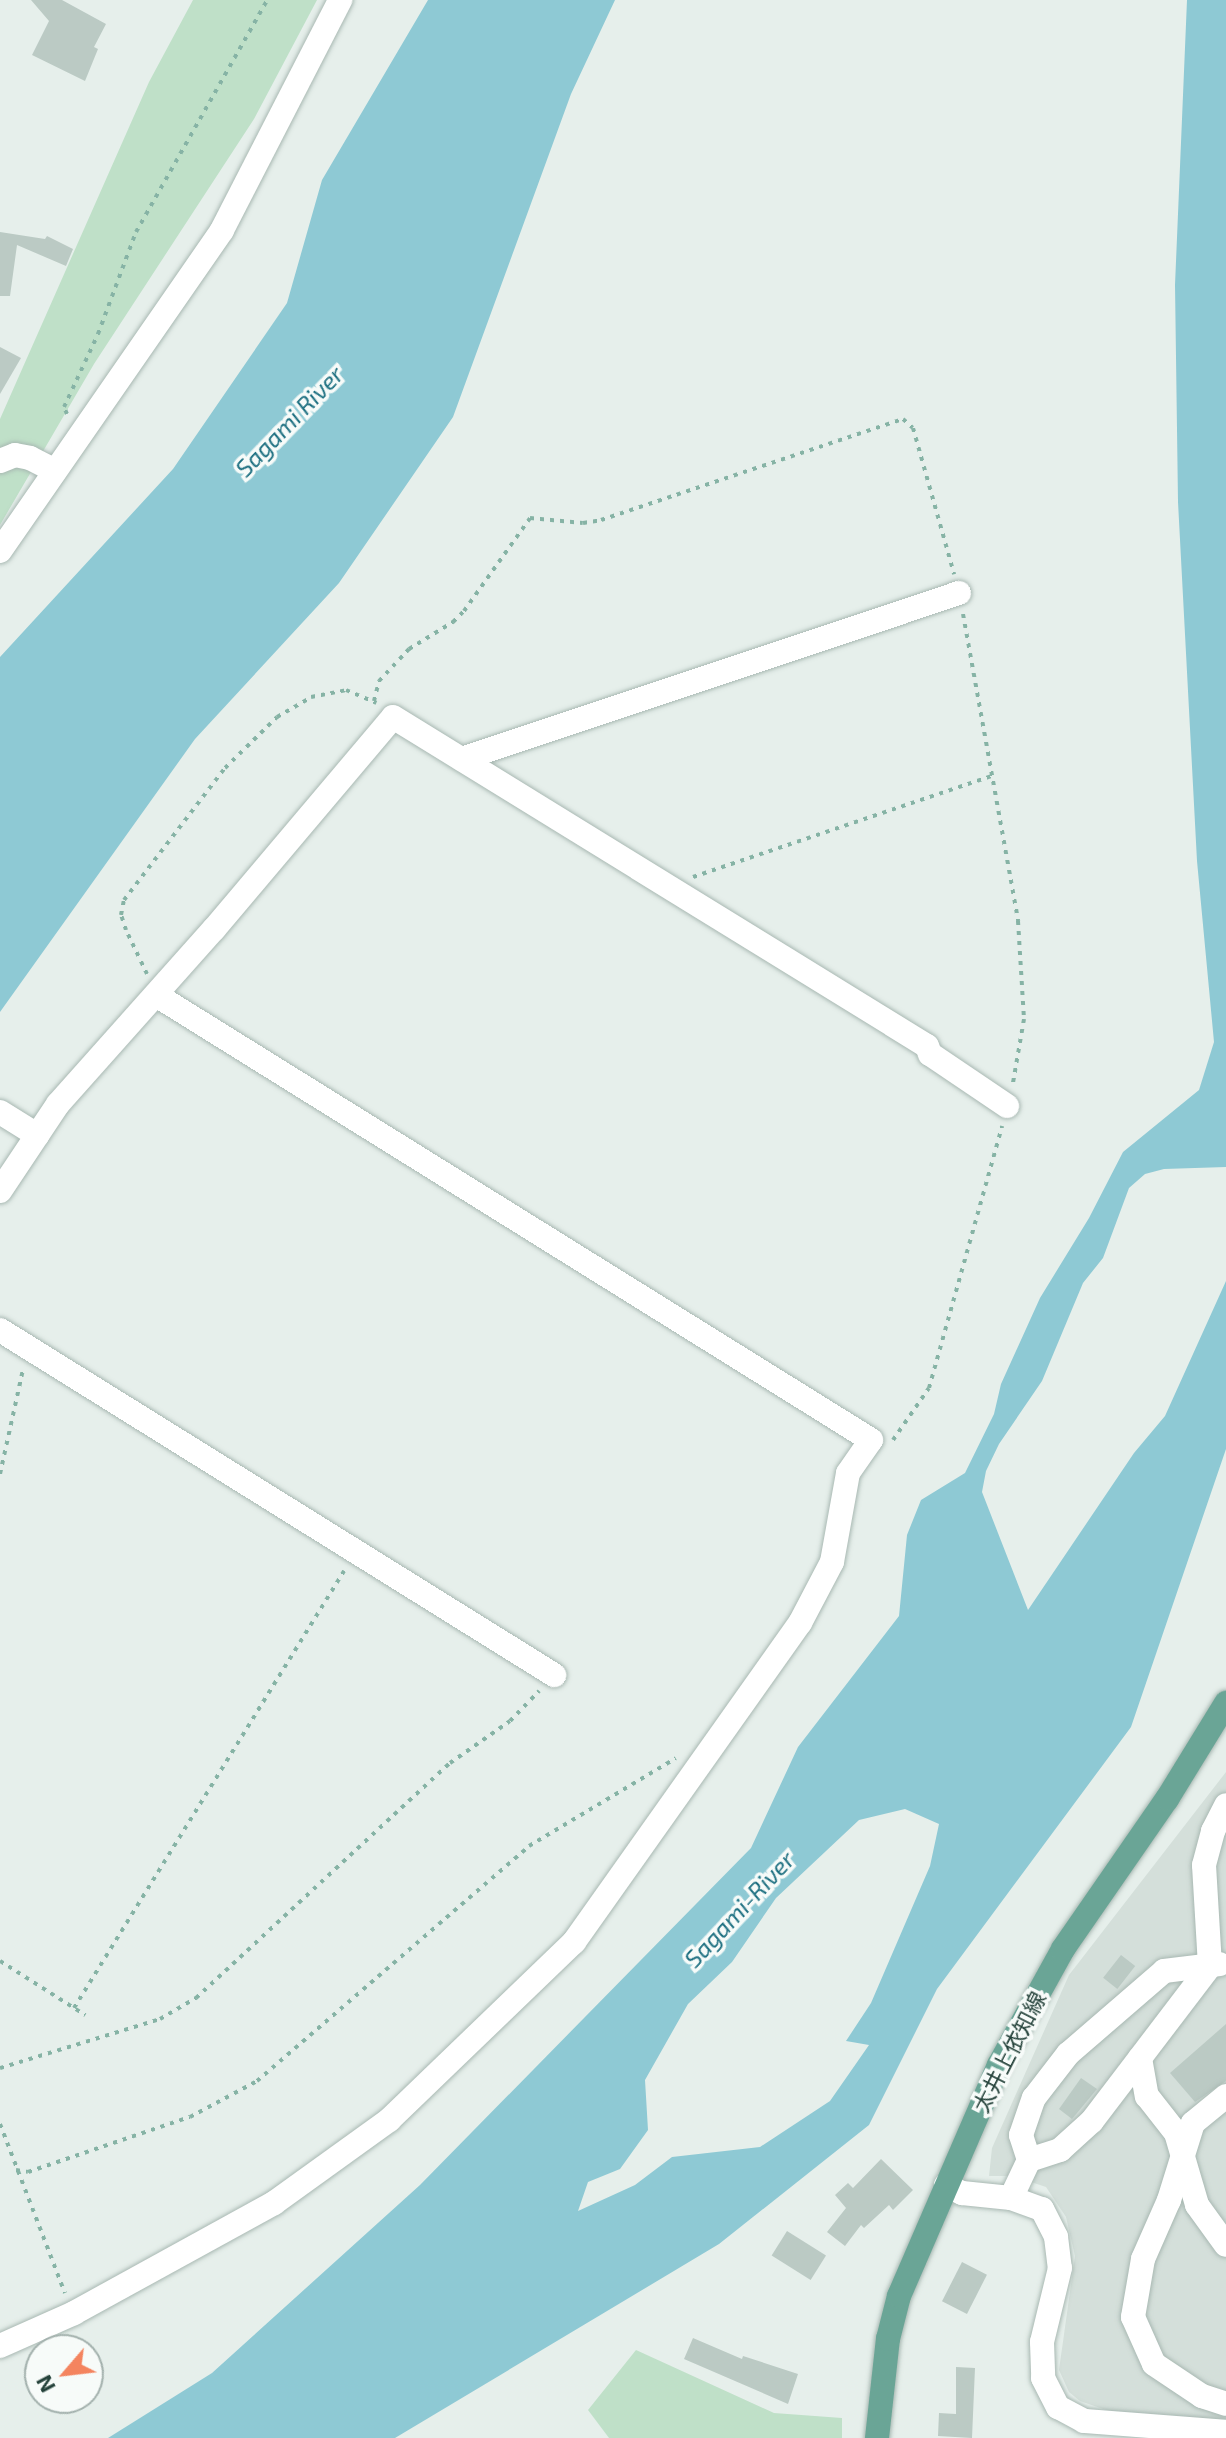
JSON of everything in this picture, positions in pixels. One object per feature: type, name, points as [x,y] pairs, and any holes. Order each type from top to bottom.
[{"type":"main road","name":"太井上依知線","points":[[877,2438],[888,2339],[899,2296],[946,2185],[1031,2004],[1063,1949],[1167,1799],[1226,1703]]},
{"type":"street","points":[[0,551],[222,230],[340,0]]},
{"type":"street","points":[[0,461],[15,455],[30,458],[55,471]]},
{"type":"street","points":[[462,759],[959,593]]},
{"type":"street","points":[[0,1191],[19,1124],[75,1083],[156,995],[393,717],[927,1046],[930,1054],[1007,1106]]},
{"type":"street","points":[[0,2346],[74,2313],[261,2211],[356,2145],[389,2120],[574,1942],[800,1623],[832,1562],[848,1473],[871,1440],[156,995]]},
{"type":"street","points":[[0,1330],[554,1675]]},
{"type":"street","points":[[1029,2160],[1060,2150],[1092,2121],[1218,1965],[1204,1865],[1213,1831],[1226,1805]]},
{"type":"street","points":[[1011,2198],[1029,2160],[1021,2135],[1034,2098],[1068,2054],[1164,1971],[1218,1965]]},
{"type":"street","points":[[1140,2058],[1147,2096],[1176,2133],[1197,2205],[1226,2245]]},
{"type":"street","points":[[1226,2096],[1193,2123],[1169,2200],[1143,2259],[1133,2317],[1154,2364],[1202,2396],[1226,2404]]},
{"type":"street","points":[[946,2185],[962,2193],[1011,2198],[1042,2209],[1056,2237],[1060,2268],[1042,2342],[1043,2378],[1058,2407],[1084,2421],[1226,2432]]},
{"type":"path","points":[[77,439],[64,407],[93,347],[136,232],[267,0]]},
{"type":"path","points":[[374,701],[379,681],[409,649],[453,622],[464,611],[530,518],[583,523],[601,520],[903,419],[913,428],[959,593],[1018,921],[1023,988],[1021,1049],[929,1388],[910,1420],[891,1442]]},
{"type":"path","points":[[156,995],[121,915],[124,900],[225,768],[277,717],[294,705],[329,692],[346,690],[374,701],[393,717]]},
{"type":"path","points":[[667,886],[994,775]]},
{"type":"path","points":[[0,1474],[28,1347]]},
{"type":"path","points":[[74,2008],[356,1552]]},
{"type":"path","points":[[0,2068],[160,2019],[196,1998],[450,1763],[510,1721],[554,1675]]},
{"type":"path","points":[[16,2170],[28,2172],[190,2117],[257,2081],[529,1846],[684,1753]]},
{"type":"path","points":[[0,1961],[85,2015]]},
{"type":"path","points":[[0,2124],[74,2313]]},
{"type":"shaded area","points":[[1226,1772],[1226,2421],[1109,2411],[1080,2401],[1069,2392],[1059,2370],[1075,2256],[1066,2217],[1046,2187],[1013,2176],[989,2176],[992,2148],[1069,1975]]},
{"type":"green space","points":[[193,0],[317,0],[254,119],[94,364],[0,525],[0,419],[149,82]]},
{"type":"green space","points":[[636,2350],[774,2413],[842,2418],[842,2438],[609,2438],[588,2410]]},
{"type":"water","name":"Sagami River","points":[[428,0],[615,0],[571,94],[453,417],[339,583],[195,739],[0,1012],[0,657],[173,469],[287,303],[322,180]]},
{"type":"water","name":"Sagami-River","points":[[1187,0],[1226,0],[1226,1167],[1164,1169],[1145,1174],[1129,1188],[1103,1258],[1083,1283],[1042,1381],[999,1444],[986,1471],[982,1492],[1028,1610],[1134,1453],[1165,1416],[1226,1281],[1226,1449],[1131,1727],[937,1989],[869,2125],[719,2244],[395,2438],[108,2438],[212,2373],[420,2185],[751,1848],[798,1747],[899,1616],[907,1535],[921,1500],[965,1473],[994,1414],[1001,1384],[1040,1298],[1089,1218],[1123,1152],[1199,1090],[1214,1042],[1197,861],[1178,502],[1175,285]],"holes":[[[905,1809],[939,1824],[930,1866],[871,2003],[846,2041],[869,2045],[830,2101],[760,2147],[672,2157],[635,2185],[578,2211],[588,2182],[620,2169],[648,2130],[645,2080],[688,2004],[732,1962],[776,1898],[859,1820]]]},
{"type":"building","points":[[31,0],[62,0],[106,24],[94,47],[98,49],[85,81],[32,55],[49,21]]},
{"type":"building","points":[[0,232],[45,239],[47,236],[73,249],[66,266],[17,245],[10,296],[0,296]]},
{"type":"building","points":[[0,347],[21,358],[0,394]]},
{"type":"building","points":[[1121,1955],[1135,1966],[1117,1989],[1103,1978]]},
{"type":"building","points":[[1226,2024],[1226,2081],[1195,2102],[1170,2073]]},
{"type":"building","points":[[1081,2078],[1097,2089],[1072,2119],[1059,2109]]},
{"type":"building","points":[[881,2159],[913,2190],[893,2210],[889,2205],[864,2228],[861,2225],[845,2246],[827,2232],[846,2208],[835,2195],[848,2183],[853,2188]]},
{"type":"building","points":[[787,2231],[826,2255],[811,2280],[772,2256]]},
{"type":"building","points":[[962,2262],[987,2275],[967,2314],[942,2301]]},
{"type":"building","points":[[693,2338],[742,2359],[743,2356],[798,2374],[788,2404],[684,2359]]},
{"type":"building","points":[[956,2367],[975,2368],[972,2438],[938,2436],[939,2413],[956,2414]]}]
